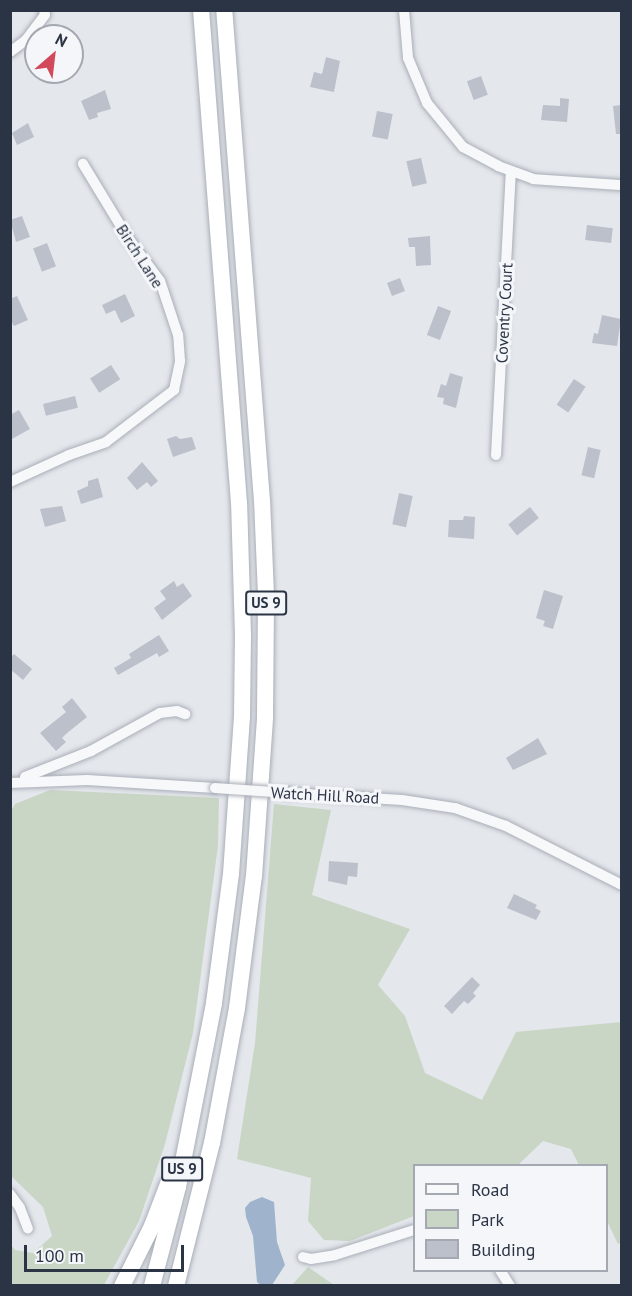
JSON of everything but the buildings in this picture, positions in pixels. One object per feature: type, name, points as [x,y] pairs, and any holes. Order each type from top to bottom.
[{"type":"highway","name":"US 9","points":[[152,1286],[178,1187],[206,1050],[221,958],[231,874],[240,756],[243,635],[236,452],[201,10]]},
{"type":"highway","name":"US 9","points":[[176,1286],[201,1191],[221,1100],[244,962],[261,799],[266,686],[262,501],[224,10]]},
{"type":"highway","points":[[122,1286],[161,1206],[206,1050]]},
{"type":"highway","points":[[183,1286],[201,1191]]},
{"type":"street","points":[[10,52],[26,40],[45,15],[44,10]]},
{"type":"street","points":[[404,10],[408,58],[427,103],[463,147],[533,179],[621,184]]},
{"type":"street","name":"Birch Lane","points":[[10,482],[69,455],[106,442],[174,390],[180,361],[177,335],[160,281],[128,238],[82,164]]},
{"type":"street","name":"Coventry Court","points":[[496,455],[512,171]]},
{"type":"street","name":"Watch Hill Road","points":[[10,782],[84,754],[159,713],[177,711],[185,714]]},
{"type":"street","name":"Watch Hill Road","points":[[10,782],[87,780],[402,800],[455,808],[506,826],[621,885]]},
{"type":"street","points":[[10,1194],[20,1208],[28,1229]]},
{"type":"street","points":[[303,1257],[311,1259],[335,1255],[413,1230]]},
{"type":"street","points":[[501,1272],[510,1286]]},
{"type":"green space","points":[[50,790],[219,798],[218,846],[193,1033],[165,1144],[139,1221],[104,1285],[11,1285],[11,1245],[15,1250],[33,1253],[52,1236],[43,1207],[11,1176],[11,811],[15,804]]},
{"type":"green space","points":[[274,804],[331,810],[312,895],[410,929],[378,985],[405,1016],[425,1073],[482,1100],[516,1032],[621,1022],[621,1242],[618,1244],[608,1223],[608,1164],[578,1164],[571,1149],[543,1141],[519,1164],[413,1164],[413,1216],[350,1241],[324,1240],[308,1221],[311,1178],[237,1159],[255,1043]]},
{"type":"green space","points":[[308,1267],[334,1285],[292,1285]]},
{"type":"water","points":[[262,1197],[274,1202],[277,1242],[285,1265],[272,1285],[261,1285],[257,1282],[253,1236],[246,1217],[245,1208],[250,1202]]}]
